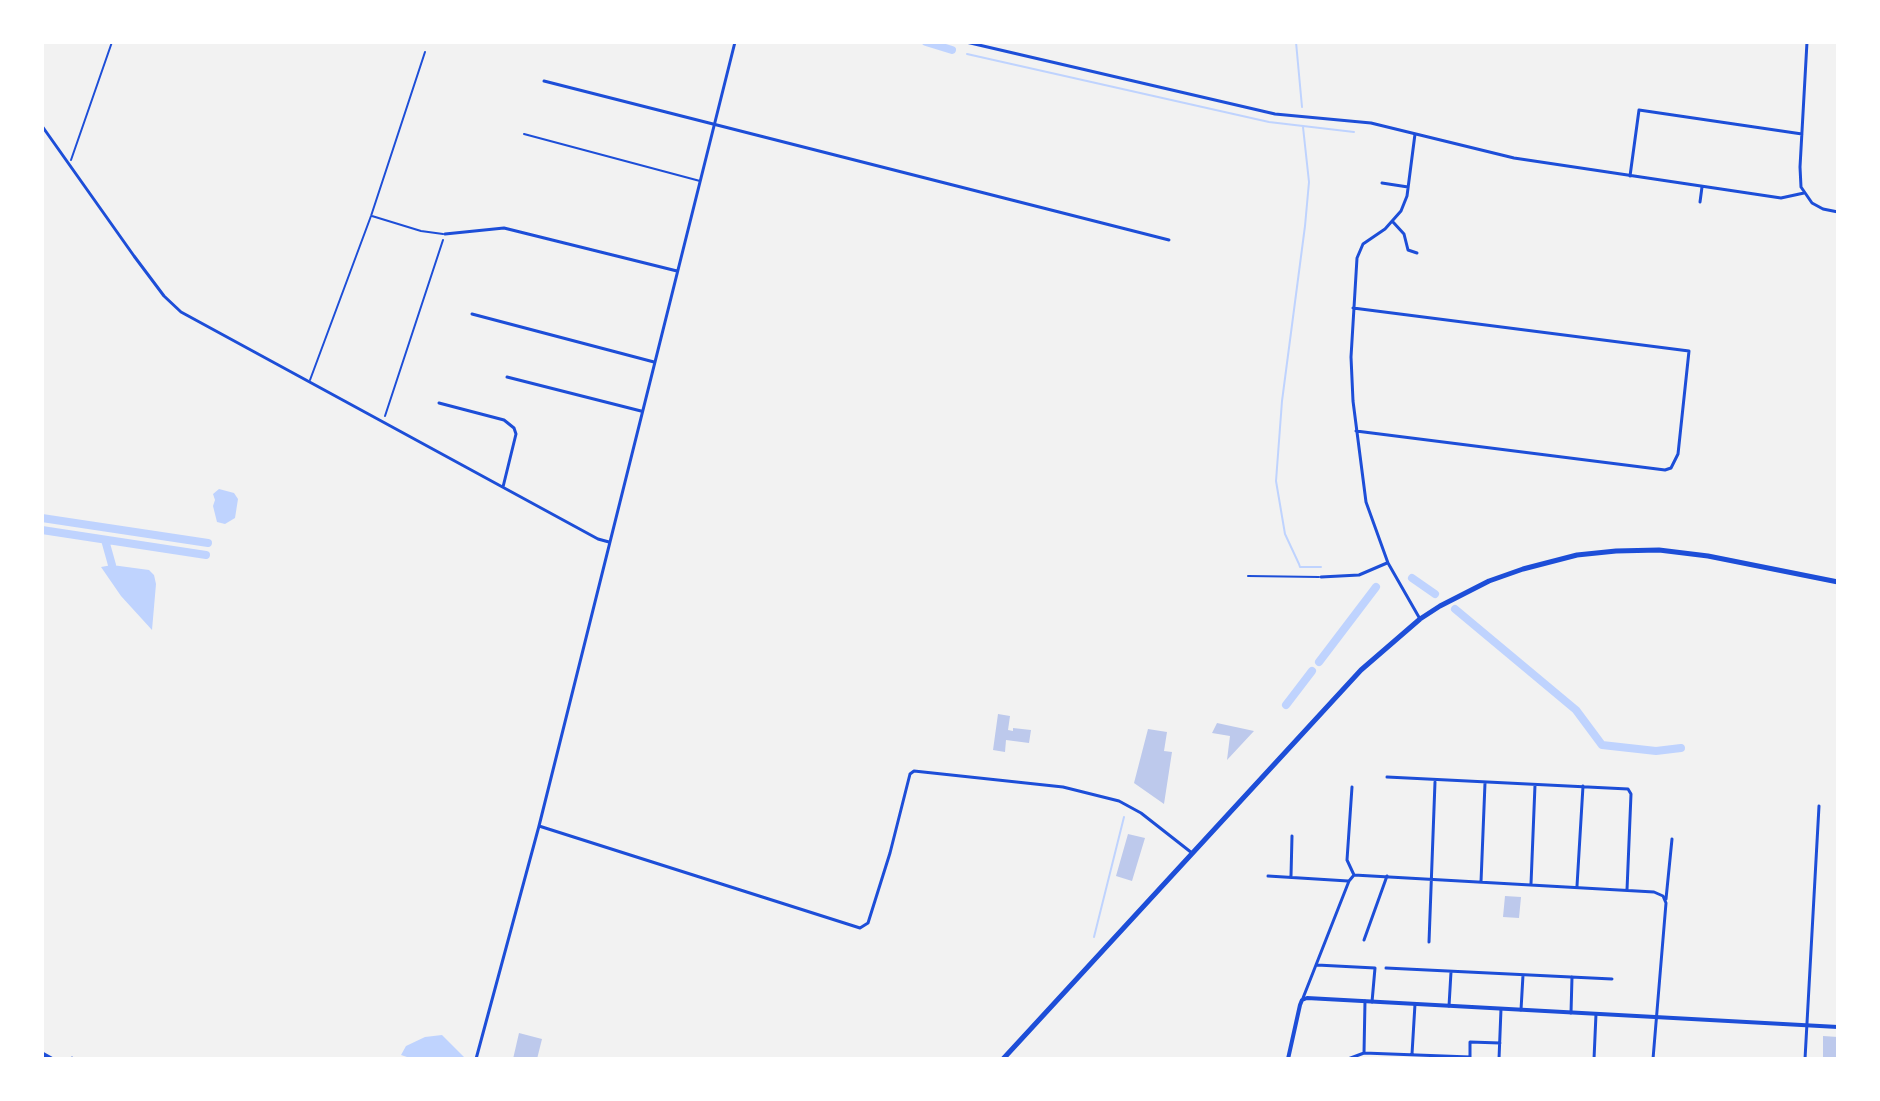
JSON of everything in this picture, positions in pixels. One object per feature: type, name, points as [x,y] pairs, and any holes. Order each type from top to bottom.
[{"type":"main road","points":[[1003,1059],[1361,670],[1420,619],[1468,591],[1504,575],[1553,560],[1616,551],[1659,550],[1708,556],[1838,582]]},
{"type":"main road","points":[[42,1054],[51,1059]]},
{"type":"street","points":[[476,1059],[539,826],[735,42]]},
{"type":"street","points":[[966,42],[1275,114],[1371,123],[1514,158],[1781,198],[1804,193]]},
{"type":"street","points":[[1807,42],[1800,181],[1804,193],[1817,206],[1838,212]]},
{"type":"street","points":[[544,81],[1169,240]]},
{"type":"street","points":[[1630,176],[1639,110],[1802,134]]},
{"type":"street","points":[[42,126],[172,304],[202,325],[310,380],[598,539],[609,542]]},
{"type":"street","points":[[1416,133],[1406,202],[1393,222],[1360,249],[1356,263],[1351,381],[1366,502],[1388,563],[1420,619]]},
{"type":"street","points":[[1382,183],[1408,187]]},
{"type":"street","points":[[1700,202],[1702,187]]},
{"type":"street","points":[[1393,222],[1404,234],[1408,250],[1417,253]]},
{"type":"street","points":[[445,234],[504,228],[677,271]]},
{"type":"street","points":[[1353,308],[1689,351],[1678,454],[1671,468],[1665,470],[1356,431]]},
{"type":"street","points":[[472,314],[654,362]]},
{"type":"street","points":[[507,377],[641,411]]},
{"type":"street","points":[[439,403],[504,420],[514,428],[516,434],[503,487]]},
{"type":"street","points":[[1321,577],[1359,575],[1388,563]]},
{"type":"street","points":[[539,826],[860,928],[868,923],[910,774],[914,771],[1063,787],[1119,801],[1149,819],[1193,853]]},
{"type":"street","points":[[1387,777],[1435,782],[1628,789],[1631,794],[1627,890]]},
{"type":"street","points":[[1429,942],[1435,782]]},
{"type":"street","points":[[1481,882],[1485,783]]},
{"type":"street","points":[[1531,884],[1535,785]]},
{"type":"street","points":[[1576,887],[1583,786]]},
{"type":"street","points":[[1352,787],[1347,860],[1354,875]]},
{"type":"street","points":[[1805,1059],[1819,806]]},
{"type":"street","points":[[1291,877],[1292,836]]},
{"type":"street","points":[[1653,1059],[1672,839]]},
{"type":"street","points":[[1354,875],[1627,890],[1659,893],[1666,903]]},
{"type":"street","points":[[1288,1059],[1302,1000],[1354,875]]},
{"type":"street","points":[[1268,876],[1349,881]]},
{"type":"street","points":[[1364,940],[1387,876]]},
{"type":"street","points":[[1316,965],[1375,968],[1372,1002]]},
{"type":"street","points":[[1386,968],[1612,979]]},
{"type":"street","points":[[1449,1006],[1451,972]]},
{"type":"street","points":[[1521,1010],[1523,975]]},
{"type":"street","points":[[1571,1013],[1572,977]]},
{"type":"street","points":[[1302,1000],[1838,1027]]},
{"type":"street","points":[[1364,1053],[1365,1001]]},
{"type":"street","points":[[1412,1054],[1415,1004]]},
{"type":"street","points":[[1499,1059],[1501,1009]]},
{"type":"street","points":[[1594,1059],[1596,1014]]},
{"type":"street","points":[[1348,1059],[1364,1053],[1470,1057],[1470,1042],[1500,1043]]},
{"type":"lane","points":[[310,380],[371,216],[425,52]]},
{"type":"lane","points":[[524,134],[701,181]]},
{"type":"lane","points":[[371,216],[421,231],[445,234]]},
{"type":"lane","points":[[1248,576],[1321,577]]},
{"type":"path","points":[[69,164],[112,42]]},
{"type":"path","points":[[383,421],[445,234]]},
{"type":"water","points":[[219,489],[234,493],[238,499],[235,518],[225,524],[217,522],[213,506],[213,494]]},
{"type":"water","points":[[112,565],[149,570],[154,575],[152,630],[121,596],[101,567]]},
{"type":"water","points":[[442,1035],[466,1059],[413,1059],[401,1055],[406,1046],[425,1037]]},
{"type":"building","points":[[998,714],[1010,716],[1008,730],[1031,730],[1029,743],[1006,740],[1005,752],[993,750]]},
{"type":"building","points":[[1217,723],[1254,731],[1227,760],[1230,736],[1212,733]]},
{"type":"building","points":[[1148,729],[1167,732],[1164,751],[1172,752],[1164,804],[1134,783]]},
{"type":"building","points":[[1128,834],[1145,838],[1132,881],[1116,876]]},
{"type":"building","points":[[1505,896],[1521,897],[1519,918],[1503,917]]},
{"type":"building","points":[[519,1033],[542,1039],[537,1059],[513,1059]]},
{"type":"building","points":[[1823,1036],[1838,1037],[1838,1059],[1823,1059]]},
{"type":"waterway","points":[[926,42],[952,50]]},
{"type":"waterway","points":[[1296,42],[1302,107]]},
{"type":"waterway","points":[[967,54],[1269,122],[1354,132]]},
{"type":"waterway","points":[[1303,127],[1309,182],[1282,401],[1276,481],[1285,534],[1300,567],[1321,567]]},
{"type":"waterway","points":[[42,518],[208,543]]},
{"type":"waterway","points":[[42,530],[206,555]]},
{"type":"waterway","points":[[105,540],[112,565]]},
{"type":"waterway","points":[[1412,578],[1435,594]]},
{"type":"waterway","points":[[1319,662],[1376,587]]},
{"type":"waterway","points":[[1455,609],[1576,710],[1602,745],[1656,751],[1681,748]]},
{"type":"waterway","points":[[1286,705],[1312,671]]},
{"type":"waterway","points":[[1094,937],[1124,817]]}]
